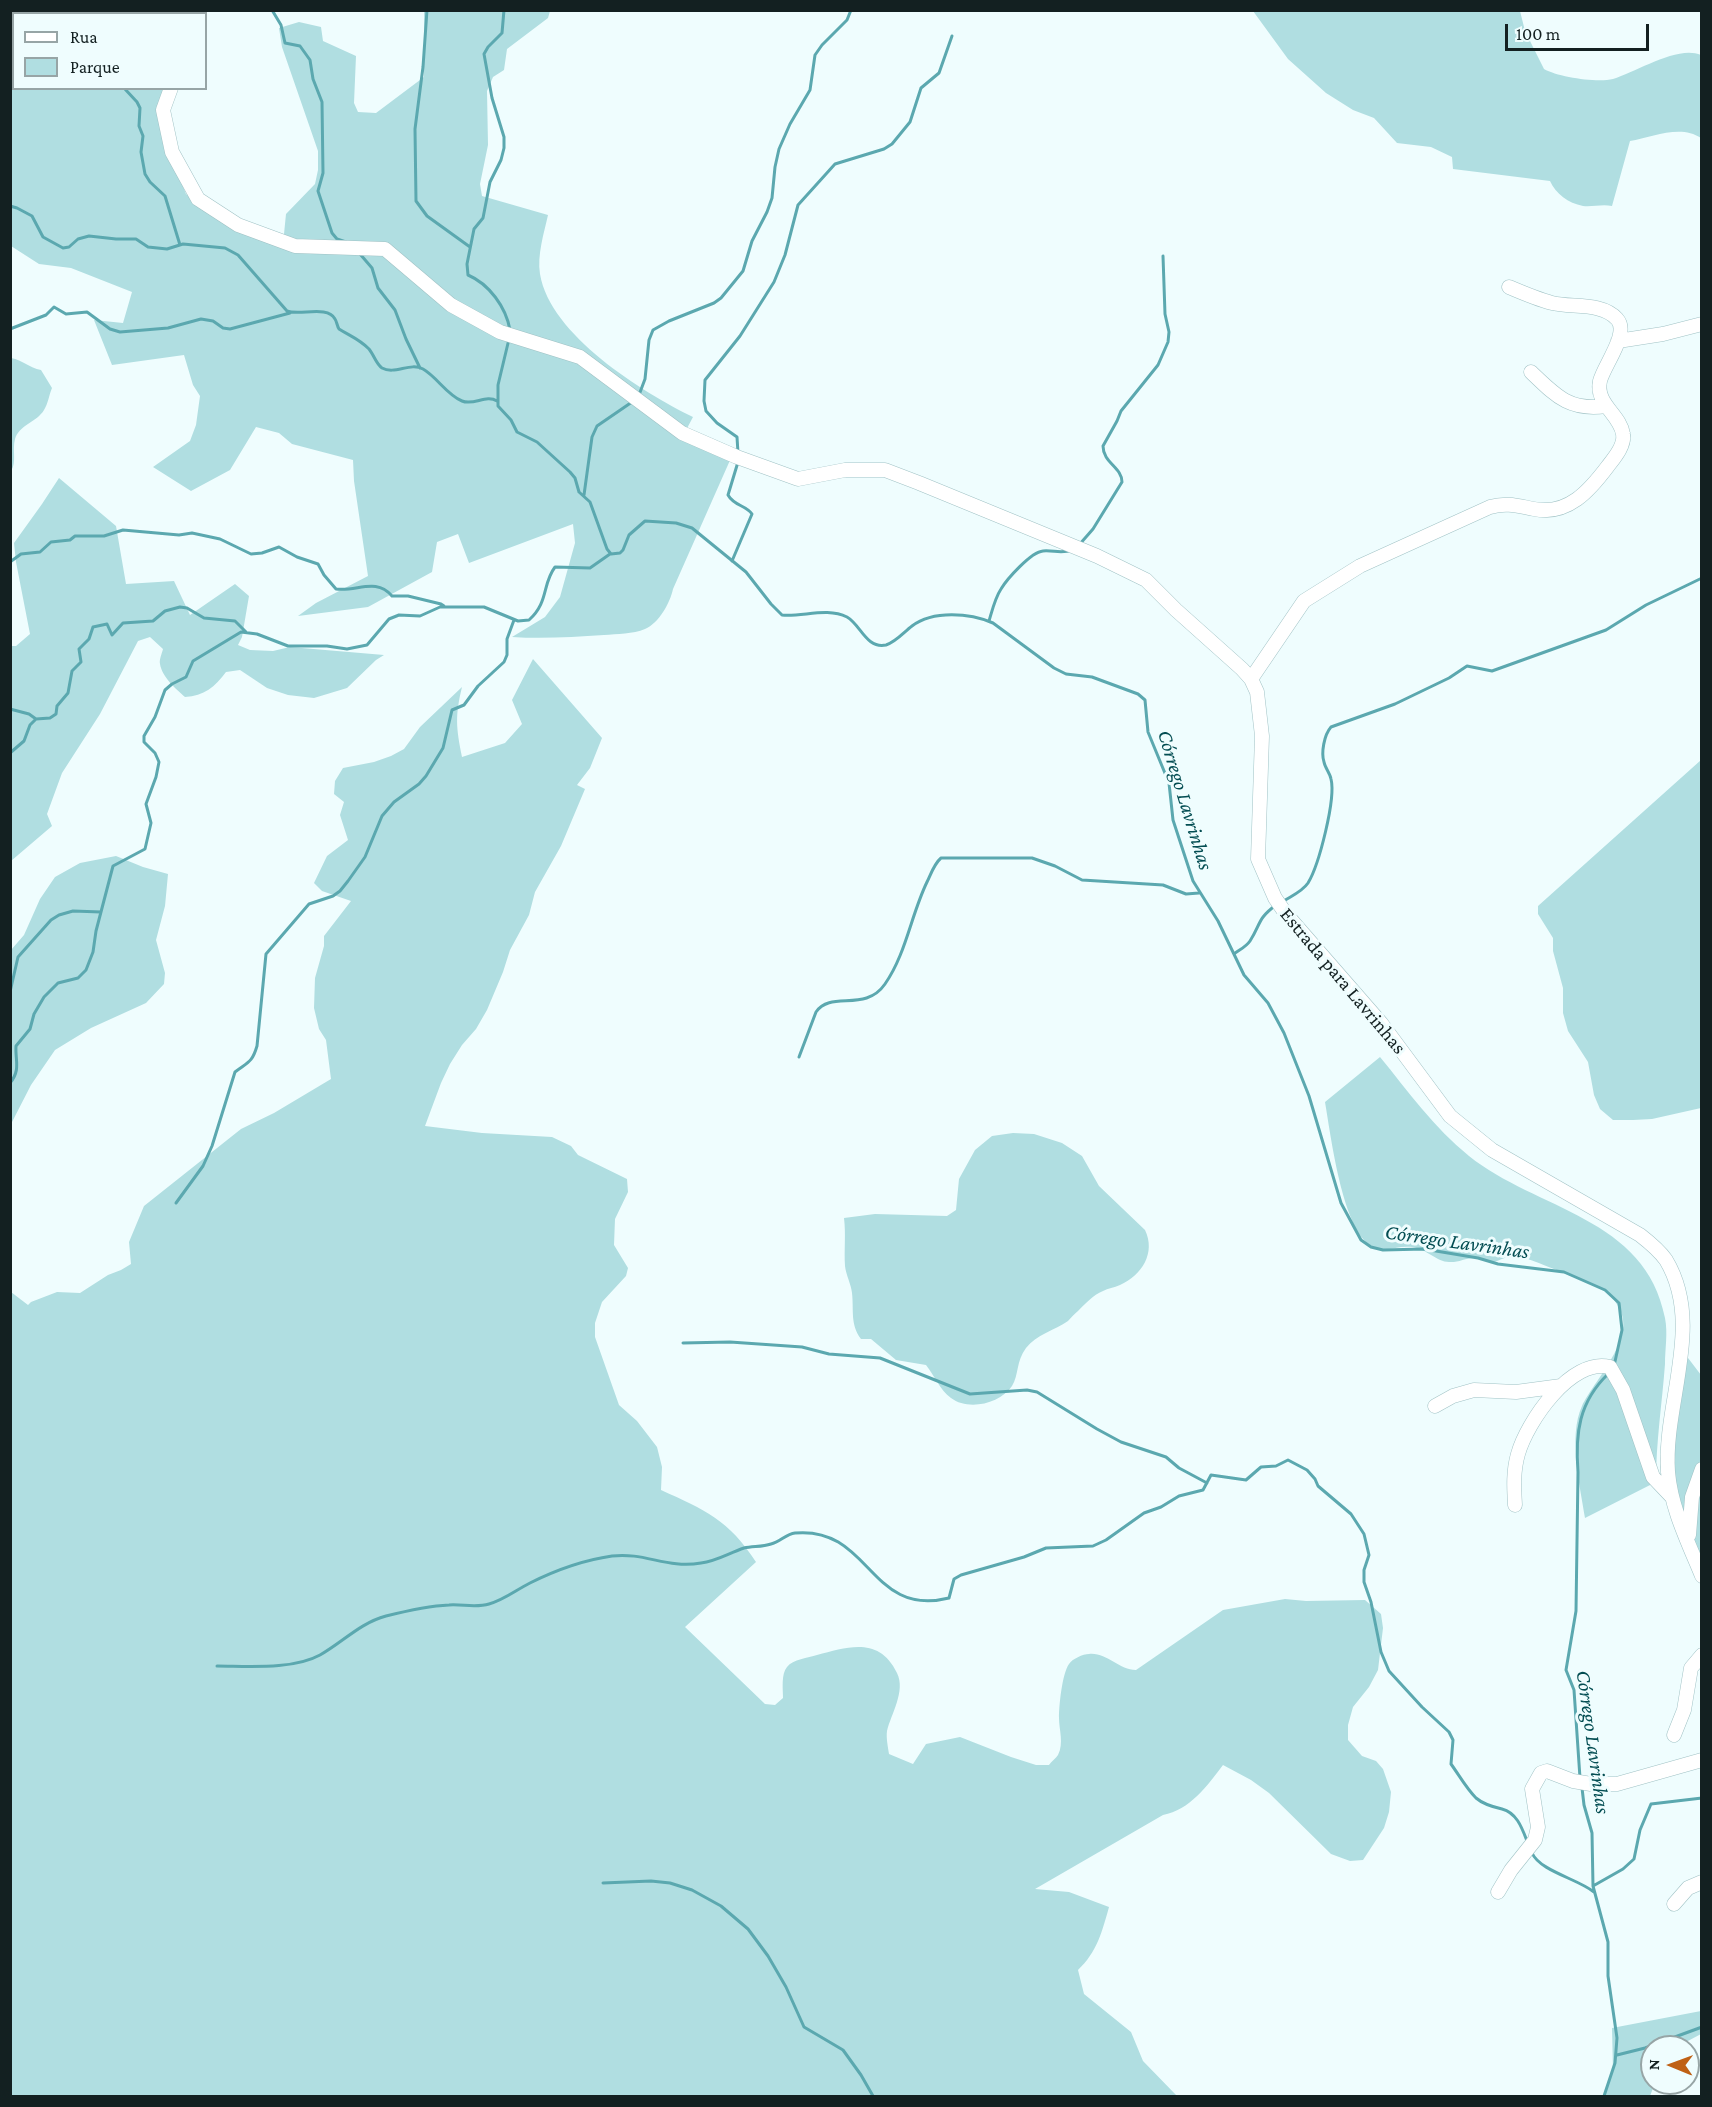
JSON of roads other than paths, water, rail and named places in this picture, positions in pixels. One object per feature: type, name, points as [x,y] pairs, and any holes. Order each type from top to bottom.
[{"type":"street","points":[[170,90],[163,110],[172,152],[198,199],[238,225],[295,246],[385,249],[451,305],[500,332],[580,357],[682,433],[737,457],[798,479],[845,470],[885,471],[1066,543],[1146,580],[1251,679],[1304,601],[1360,566],[1490,507],[1512,504],[1545,511],[1567,506],[1584,494],[1611,462],[1623,441],[1622,428],[1606,406],[1599,387],[1605,366],[1618,341],[1621,325],[1615,316],[1599,309],[1562,305],[1538,299],[1509,287]]},
{"type":"street","points":[[1618,341],[1663,334],[1701,324]]},
{"type":"street","points":[[1531,372],[1572,405],[1606,406]]},
{"type":"street","name":"Estrada para Lavrinhas","points":[[1251,679],[1257,692],[1262,736],[1258,859],[1275,898],[1286,914],[1381,1023],[1450,1116],[1492,1150],[1640,1235],[1665,1259],[1675,1284],[1682,1322],[1680,1362],[1669,1443],[1668,1469],[1671,1496],[1701,1576]]},
{"type":"street","points":[[1515,1505],[1515,1470],[1518,1453],[1544,1405],[1561,1386],[1588,1369],[1598,1366],[1610,1366],[1623,1390],[1653,1477],[1671,1496]]},
{"type":"street","points":[[1435,1406],[1453,1396],[1474,1390],[1516,1392],[1561,1386]]},
{"type":"street","points":[[1689,1543],[1692,1497],[1701,1469]]},
{"type":"street","points":[[1674,1735],[1684,1710],[1691,1668],[1701,1655]]},
{"type":"street","points":[[1498,1892],[1511,1870],[1534,1840],[1538,1827],[1532,1789],[1541,1773],[1547,1771],[1573,1781],[1591,1784],[1617,1784],[1701,1760]]},
{"type":"street","points":[[1674,1904],[1688,1888],[1701,1882]]},
{"type":"waterway","points":[[272,10],[281,25],[285,43],[300,46],[310,60],[313,79],[322,102],[323,173],[318,191],[332,233],[337,239],[346,242]]},
{"type":"waterway","points":[[427,10],[415,129],[416,201],[427,216],[470,247]]},
{"type":"waterway","points":[[504,10],[502,33],[484,54],[492,98],[504,137],[504,148],[490,182],[483,218],[474,229],[467,264],[468,275],[483,284],[495,297],[505,313],[510,330]]},
{"type":"waterway","points":[[639,395],[645,379],[649,340],[653,330],[714,303],[721,298],[743,271],[752,241],[772,198],[779,149],[790,124],[810,90],[815,55],[847,20],[851,10]]},
{"type":"waterway","points":[[738,453],[737,437],[717,423],[706,411],[705,380],[740,336],[774,282],[785,255],[798,205],[835,164],[884,149],[892,144],[910,122],[921,88],[939,73],[952,36]]},
{"type":"waterway","points":[[126,90],[140,108],[139,126],[143,136],[141,152],[145,174],[165,196],[180,245]]},
{"type":"waterway","name":"Córrego Lavrinhas","points":[[10,206],[32,216],[43,237],[63,248],[69,247],[78,239],[89,236],[136,239],[148,247],[167,249],[183,244],[225,248],[238,255],[287,311],[320,312],[331,315],[336,320],[339,329],[369,349],[382,368],[392,370],[418,367],[428,372],[452,395],[462,401],[489,399],[497,401]]},
{"type":"waterway","points":[[360,254],[372,268],[378,288],[395,310],[420,368]]},
{"type":"waterway","points":[[1079,545],[1093,529],[1122,482],[1119,472],[1106,457],[1103,446],[1121,411],[1158,365],[1168,342],[1163,256]]},
{"type":"waterway","points":[[10,329],[46,315],[54,307],[66,314],[87,312],[110,329],[120,332],[168,328],[201,319],[213,321],[223,328],[230,329],[290,313]]},
{"type":"waterway","name":"Córrego Lavrinhas","points":[[509,339],[498,385],[498,406],[511,420],[517,432],[537,442],[575,478],[579,492],[590,502],[607,549],[611,554]]},
{"type":"waterway","points":[[584,495],[592,437],[597,426],[632,402]]},
{"type":"waterway","points":[[732,561],[752,514],[728,495],[738,462]]},
{"type":"waterway","name":"Córrego Lavrinhas","points":[[611,554],[620,553],[629,535],[645,521],[676,523],[692,528],[746,572],[782,615],[823,612],[839,614],[847,617],[869,640],[879,645],[890,644],[912,626],[930,617],[941,615],[974,617],[993,623],[1054,668],[1066,674],[1092,677],[1138,694],[1145,700],[1148,732],[1169,783],[1173,820],[1193,881],[1218,921],[1244,975],[1268,1003],[1284,1033],[1309,1096],[1341,1203],[1361,1240],[1371,1247],[1383,1250],[1424,1249],[1478,1258],[1498,1264],[1564,1272],[1605,1290],[1619,1303],[1622,1330],[1614,1366]]},
{"type":"waterway","points":[[10,562],[21,554],[40,552],[51,542],[70,540],[75,536],[104,536],[123,530],[179,535],[192,533],[220,539],[251,554],[279,547],[297,557],[318,564],[336,589],[373,586],[386,590],[392,596],[408,596],[444,606]]},
{"type":"waterway","points":[[989,621],[1001,589],[1026,561],[1043,551],[1072,550]]},
{"type":"waterway","points":[[10,1083],[16,1069],[16,1046],[30,1029],[34,1014],[44,997],[58,983],[78,978],[86,970],[93,952],[96,931],[113,866],[145,849],[151,823],[146,804],[159,762],[155,753],[144,742],[144,736],[155,717],[165,690],[186,677],[193,661],[241,632],[257,634],[288,646],[327,646],[347,649],[367,645],[389,619],[399,615],[420,616],[440,607],[484,607],[518,621],[529,620],[540,607],[548,580],[555,567],[590,568],[610,554]]},
{"type":"waterway","points":[[1282,902],[1306,886],[1321,847],[1331,801],[1330,777],[1323,758],[1325,739],[1331,727],[1395,704],[1449,678],[1467,666],[1492,671],[1606,630],[1646,605],[1702,578]]},
{"type":"waterway","points":[[10,753],[24,741],[30,725],[36,719],[50,718],[56,714],[57,706],[68,693],[72,671],[81,662],[79,649],[89,639],[93,627],[107,624],[112,635],[123,623],[153,621],[165,611],[180,607],[187,608],[204,618],[235,621],[246,632]]},
{"type":"waterway","points":[[176,1203],[203,1166],[212,1146],[235,1072],[249,1062],[255,1052],[266,954],[309,904],[333,896],[340,891],[365,857],[382,816],[394,802],[426,776],[443,748],[452,710],[464,705],[478,686],[504,662],[507,655],[507,639],[514,620]]},
{"type":"waterway","points":[[10,709],[29,714],[36,719]]},
{"type":"waterway","points":[[799,1057],[816,1012],[822,1006],[830,1002],[868,998],[877,993],[885,984],[898,960],[927,882],[941,858],[1032,858],[1055,866],[1082,880],[1163,885],[1186,894],[1199,893]]},
{"type":"waterway","points":[[1234,954],[1248,943],[1262,918],[1276,905]]},
{"type":"waterway","points":[[10,992],[18,957],[51,920],[73,911],[101,912]]},
{"type":"waterway","points":[[683,1343],[730,1342],[802,1347],[829,1354],[880,1358],[970,1394],[1027,1390],[1037,1392],[1121,1442],[1166,1457],[1179,1468],[1207,1483]]},
{"type":"waterway","name":"Córrego Lavrinhas","points":[[1580,1778],[1574,1690],[1566,1670],[1576,1611],[1577,1444],[1585,1407],[1598,1385],[1608,1374]]},
{"type":"waterway","points":[[217,1666],[270,1666],[309,1660],[377,1619],[433,1606],[489,1604],[549,1574],[591,1560],[624,1555],[677,1564],[701,1563],[718,1559],[744,1548],[774,1543],[795,1533],[820,1535],[840,1543],[885,1584],[902,1595],[923,1601],[949,1598],[954,1579],[961,1575],[1024,1557],[1046,1548],[1093,1546],[1106,1540],[1144,1513],[1161,1507],[1179,1496],[1203,1490],[1211,1475],[1246,1480],[1261,1467],[1276,1466],[1288,1460],[1307,1470],[1318,1486],[1351,1514],[1364,1534],[1369,1555],[1364,1570],[1364,1582],[1371,1602],[1381,1652],[1389,1671],[1449,1732],[1453,1740],[1451,1764],[1469,1790],[1482,1802],[1512,1814],[1527,1841]]},
{"type":"waterway","name":"Córrego Lavrinhas","points":[[1582,1788],[1592,1833],[1593,1886],[1608,1942],[1608,1976],[1617,2038],[1615,2063],[1604,2096]]},
{"type":"waterway","points":[[1593,1886],[1623,1869],[1634,1859],[1640,1830],[1651,1804],[1702,1798]]},
{"type":"waterway","points":[[1532,1853],[1543,1865],[1594,1892]]},
{"type":"waterway","points":[[603,1883],[651,1881],[670,1883],[692,1890],[721,1906],[748,1929],[768,1956],[786,1987],[804,2027],[843,2050],[873,2096]]},
{"type":"waterway","points":[[1617,2055],[1645,2048],[1702,2027]]}]
